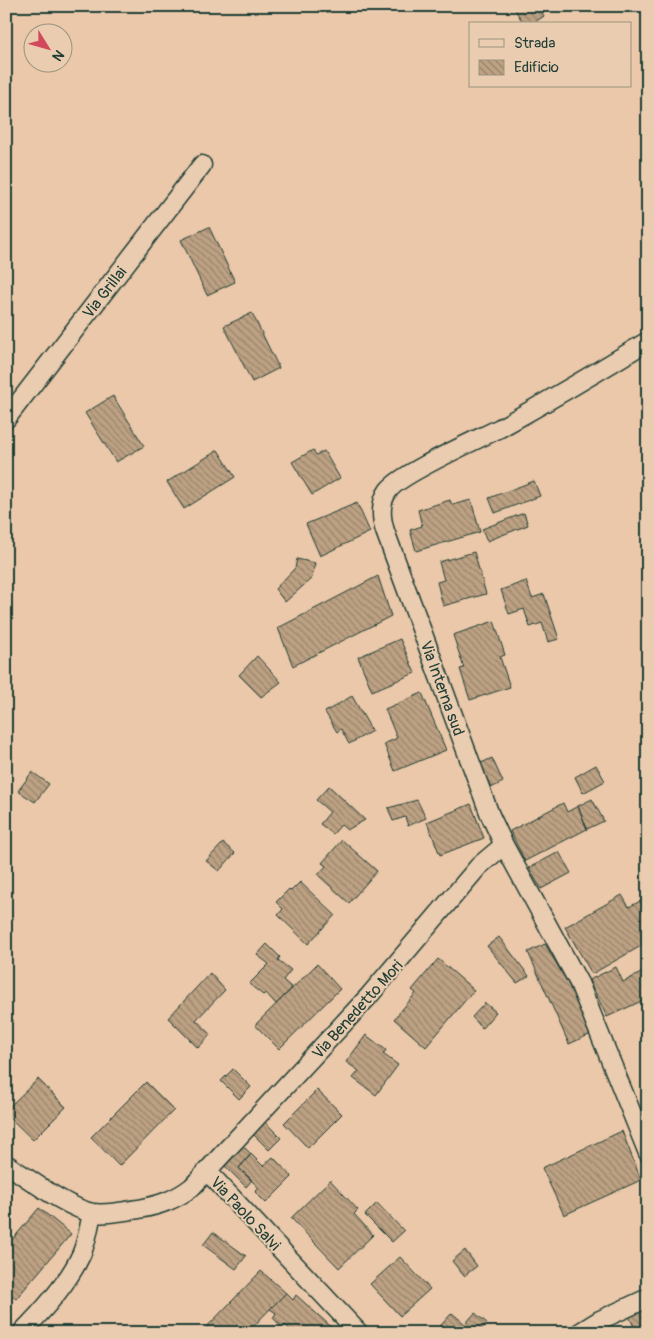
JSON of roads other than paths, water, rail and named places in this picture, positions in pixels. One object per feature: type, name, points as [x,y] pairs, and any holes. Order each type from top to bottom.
[{"type":"street","name":"Via Grillai","points":[[6,419],[202,165]]},
{"type":"street","name":"Via Interna sud","points":[[648,341],[501,427],[403,478],[388,490],[382,506],[385,531],[476,778],[504,845],[579,983],[648,1153]]},
{"type":"street","name":"Via Benedetto Mori","points":[[207,1171],[368,997],[479,866],[504,845]]},
{"type":"street","name":"Via Paolo Salvi","points":[[6,1164],[68,1202],[92,1213],[129,1211],[161,1205],[179,1197],[207,1171],[359,1333]]},
{"type":"street","points":[[21,1333],[47,1304],[81,1254],[92,1213]]},
{"type":"street","points":[[579,1333],[600,1320],[648,1298]]}]
